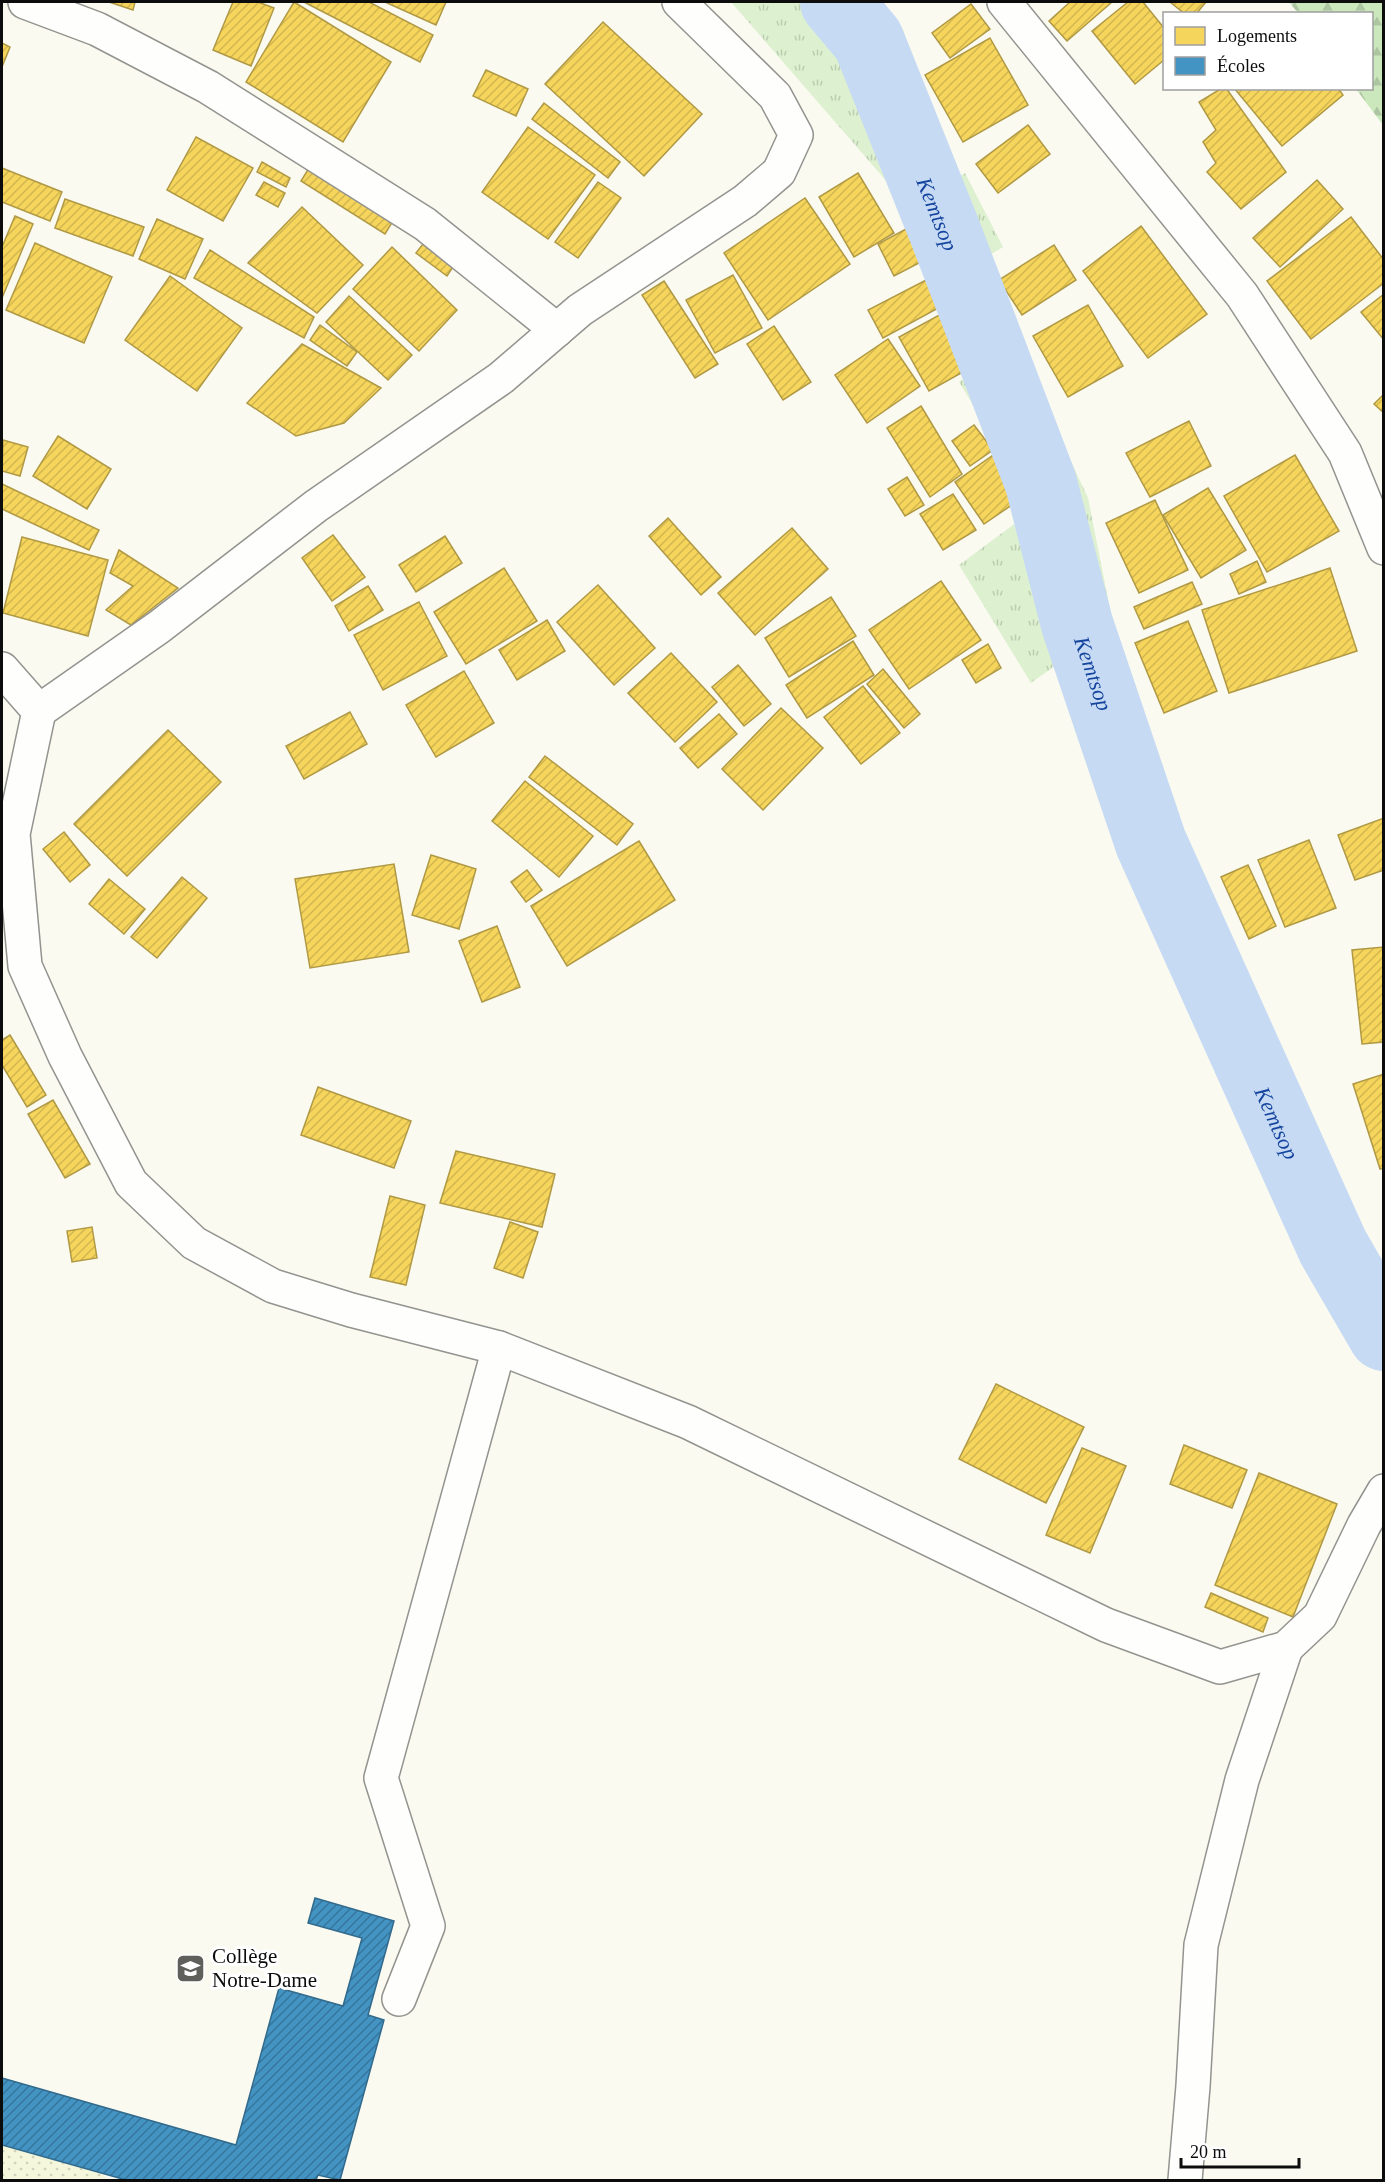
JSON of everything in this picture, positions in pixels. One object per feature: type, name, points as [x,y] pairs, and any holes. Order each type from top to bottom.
[{"type":"street","points":[[25,2],[96,29],[208,87],[425,224],[557,330]]},
{"type":"street","points":[[679,2],[775,96],[796,135],[779,172],[745,201],[589,304],[501,378],[316,506],[159,627],[39,711],[13,834],[25,966],[65,1056],[131,1183],[194,1243],[273,1286],[351,1310],[499,1348],[688,1422],[1106,1625],[1220,1667],[1286,1648],[1320,1617],[1383,1491]]},
{"type":"street","points":[[1004,2],[1242,294],[1345,453],[1383,548]]},
{"type":"street","points":[[2,669],[39,711]]},
{"type":"street","points":[[399,1999],[428,1926],[381,1778],[499,1348]]},
{"type":"street","points":[[1185,2181],[1201,1945],[1242,1780],[1286,1648]]},
{"type":"green space","points":[[731,2],[878,2],[903,29],[950,184],[965,173],[1003,247],[978,262],[1088,498],[1113,624],[1031,683],[959,565],[1036,508],[959,382],[981,369],[908,206]]},
{"type":"green space","points":[[1289,2],[1383,2],[1383,125],[1357,90],[1373,90],[1373,12],[1297,12]]},
{"type":"green space","points":[[2,2145],[103,2174],[107,2180],[2,2180]]},
{"type":"building: Logements","points":[[109,2],[135,2],[133,10]]},
{"type":"building: Logements","points":[[233,2],[258,2],[274,8],[251,66],[213,50]]},
{"type":"building: Logements","points":[[294,2],[391,62],[343,142],[246,82]]},
{"type":"building: Logements","points":[[304,2],[369,2],[433,35],[420,62]]},
{"type":"building: Logements","points":[[385,2],[446,2],[436,25]]},
{"type":"building: Logements","points":[[1070,2],[1112,2],[1067,41],[1049,21]]},
{"type":"building: Logements","points":[[1128,2],[1143,2],[1163,27],[1163,61],[1135,84],[1092,31]]},
{"type":"building: Logements","points":[[1170,2],[1206,2],[1198,12],[1182,12]]},
{"type":"building: Logements","points":[[971,4],[990,29],[950,58],[932,33]]},
{"type":"building: Logements","points":[[603,22],[702,114],[644,176],[545,84]]},
{"type":"building: Logements","points":[[990,38],[1028,105],[963,142],[925,75]]},
{"type":"building: Logements","points":[[2,43],[10,47],[2,67]]},
{"type":"building: Logements","points":[[486,70],[528,89],[516,116],[473,96]]},
{"type":"building: Logements","points":[[1219,90],[1227,90],[1286,172],[1241,209],[1207,172],[1216,163],[1203,142],[1216,130],[1199,102]]},
{"type":"building: Logements","points":[[1236,90],[1339,90],[1343,95],[1282,146]]},
{"type":"building: Logements","points":[[544,103],[620,162],[608,178],[532,119]]},
{"type":"building: Logements","points":[[1028,125],[1050,154],[998,193],[976,164]]},
{"type":"building: Logements","points":[[528,127],[595,175],[548,239],[482,192]]},
{"type":"building: Logements","points":[[196,137],[253,168],[223,221],[167,190]]},
{"type":"building: Logements","points":[[262,162],[290,178],[286,187],[257,172]]},
{"type":"building: Logements","points":[[312,163],[396,216],[385,234],[301,181]]},
{"type":"building: Logements","points":[[2,168],[62,192],[50,221],[2,202]]},
{"type":"building: Logements","points":[[858,173],[894,233],[854,257],[819,197]]},
{"type":"building: Logements","points":[[1317,180],[1343,209],[1280,267],[1253,238]]},
{"type":"building: Logements","points":[[264,182],[285,193],[278,207],[256,195]]},
{"type":"building: Logements","points":[[598,182],[621,198],[578,258],[555,242]]},
{"type":"building: Logements","points":[[805,198],[850,264],[768,320],[724,253]]},
{"type":"building: Logements","points":[[65,199],[144,227],[133,256],[55,228]]},
{"type":"building: Logements","points":[[302,207],[363,265],[317,313],[248,263]]},
{"type":"building: Logements","points":[[15,216],[33,224],[2,298],[2,247]]},
{"type":"building: Logements","points":[[1351,217],[1384,260],[1384,283],[1311,339],[1267,281]]},
{"type":"building: Logements","points":[[157,219],[203,239],[185,279],[139,259]]},
{"type":"building: Logements","points":[[1141,226],[1207,314],[1148,358],[1083,271]]},
{"type":"building: Logements","points":[[906,229],[923,261],[894,276],[878,244]]},
{"type":"building: Logements","points":[[35,243],[112,277],[84,343],[6,310]]},
{"type":"building: Logements","points":[[423,244],[453,267],[447,276],[416,253]]},
{"type":"building: Logements","points":[[1054,245],[1076,280],[1022,315],[999,280]]},
{"type":"building: Logements","points":[[392,247],[457,310],[419,351],[353,289]]},
{"type":"building: Logements","points":[[210,250],[314,317],[304,338],[194,278]]},
{"type":"building: Logements","points":[[733,275],[762,328],[715,353],[686,300]]},
{"type":"building: Logements","points":[[170,276],[242,328],[197,391],[125,340]]},
{"type":"building: Logements","points":[[930,278],[944,305],[883,338],[868,310]]},
{"type":"building: Logements","points":[[664,281],[718,364],[695,378],[642,295]]},
{"type":"building: Logements","points":[[1384,294],[1384,340],[1361,312]]},
{"type":"building: Logements","points":[[349,296],[412,355],[388,380],[326,322]]},
{"type":"building: Logements","points":[[1088,305],[1123,366],[1068,397],[1033,336]]},
{"type":"building: Logements","points":[[943,313],[972,367],[929,391],[899,337]]},
{"type":"building: Logements","points":[[320,325],[357,352],[347,366],[310,340]]},
{"type":"building: Logements","points":[[774,326],[811,382],[783,400],[747,344]]},
{"type":"building: Logements","points":[[888,339],[920,386],[867,423],[835,375]]},
{"type":"building: Logements","points":[[302,344],[381,388],[344,423],[296,436],[247,403]]},
{"type":"building: Logements","points":[[1384,394],[1384,413],[1374,404]]},
{"type":"building: Logements","points":[[921,406],[962,474],[930,497],[887,428]]},
{"type":"building: Logements","points":[[1189,421],[1211,466],[1150,497],[1126,453]]},
{"type":"building: Logements","points":[[974,425],[993,450],[970,466],[952,441]]},
{"type":"building: Logements","points":[[58,436],[111,469],[87,509],[33,476]]},
{"type":"building: Logements","points":[[3,440],[28,447],[20,476],[2,471]]},
{"type":"building: Logements","points":[[996,453],[1025,496],[984,524],[955,482]]},
{"type":"building: Logements","points":[[1295,455],[1339,531],[1267,572],[1224,496]]},
{"type":"building: Logements","points":[[907,477],[924,505],[905,516],[888,489]]},
{"type":"building: Logements","points":[[2,484],[99,530],[89,550],[2,509]]},
{"type":"building: Logements","points":[[1208,488],[1246,550],[1201,578],[1163,515]]},
{"type":"building: Logements","points":[[953,494],[976,530],[943,550],[920,514]]},
{"type":"building: Logements","points":[[1155,500],[1188,570],[1139,593],[1106,523]]},
{"type":"building: Logements","points":[[668,518],[721,577],[701,595],[649,536]]},
{"type":"building: Logements","points":[[792,528],[828,569],[755,635],[718,593]]},
{"type":"building: Logements","points":[[333,535],[365,577],[332,601],[302,558]]},
{"type":"building: Logements","points":[[445,536],[462,563],[416,592],[399,565]]},
{"type":"building: Logements","points":[[22,537],[108,560],[88,636],[3,613]]},
{"type":"building: Logements","points":[[119,550],[178,588],[131,625],[106,610],[133,586],[110,573]]},
{"type":"building: Logements","points":[[1257,561],[1266,582],[1239,594],[1230,574]]},
{"type":"building: Logements","points":[[504,568],[537,621],[466,664],[434,612]]},
{"type":"building: Logements","points":[[1330,568],[1357,651],[1229,693],[1202,610]]},
{"type":"building: Logements","points":[[941,581],[981,640],[909,689],[869,630]]},
{"type":"building: Logements","points":[[1192,582],[1202,604],[1144,629],[1134,607]]},
{"type":"building: Logements","points":[[598,585],[655,648],[614,685],[557,622]]},
{"type":"building: Logements","points":[[368,586],[383,610],[349,631],[335,606]]},
{"type":"building: Logements","points":[[831,597],[856,636],[789,677],[765,638]]},
{"type":"building: Logements","points":[[419,602],[447,656],[383,690],[354,635]]},
{"type":"building: Logements","points":[[547,620],[565,651],[517,680],[499,650]]},
{"type":"building: Logements","points":[[1188,621],[1217,691],[1164,713],[1135,643]]},
{"type":"building: Logements","points":[[853,641],[874,675],[807,718],[786,685]]},
{"type":"building: Logements","points":[[988,644],[1001,668],[976,683],[962,660]]},
{"type":"building: Logements","points":[[671,653],[717,702],[675,742],[628,693]]},
{"type":"building: Logements","points":[[738,665],[771,704],[744,726],[712,687]]},
{"type":"building: Logements","points":[[883,669],[920,714],[904,728],[867,684]]},
{"type":"building: Logements","points":[[464,671],[494,723],[436,757],[406,705]]},
{"type":"building: Logements","points":[[863,686],[900,733],[861,764],[824,717]]},
{"type":"building: Logements","points":[[781,708],[823,748],[763,810],[722,769]]},
{"type":"building: Logements","points":[[350,712],[367,744],[304,779],[286,746]]},
{"type":"building: Logements","points":[[719,714],[737,734],[698,768],[680,748]]},
{"type":"building: Logements","points":[[168,730],[221,782],[127,876],[74,824]]},
{"type":"building: Logements","points":[[545,756],[633,824],[617,845],[529,777]]},
{"type":"building: Logements","points":[[525,781],[593,836],[559,877],[492,821]]},
{"type":"building: Logements","points":[[1384,818],[1384,870],[1355,880],[1338,835]]},
{"type":"building: Logements","points":[[64,832],[90,865],[70,882],[43,849]]},
{"type":"building: Logements","points":[[1309,840],[1336,908],[1285,927],[1258,860]]},
{"type":"building: Logements","points":[[639,841],[675,900],[567,966],[531,906]]},
{"type":"building: Logements","points":[[431,855],[476,869],[459,929],[412,915]]},
{"type":"building: Logements","points":[[394,864],[409,952],[310,968],[295,879]]},
{"type":"building: Logements","points":[[1248,865],[1276,926],[1249,939],[1221,877]]},
{"type":"building: Logements","points":[[527,870],[542,890],[526,902],[511,882]]},
{"type":"building: Logements","points":[[182,877],[207,898],[157,958],[131,937]]},
{"type":"building: Logements","points":[[109,879],[145,909],[124,934],[89,904]]},
{"type":"building: Logements","points":[[497,926],[520,987],[482,1002],[459,941]]},
{"type":"building: Logements","points":[[1384,947],[1384,1042],[1362,1044],[1352,950]]},
{"type":"building: Logements","points":[[10,1035],[46,1095],[27,1107],[2,1065],[2,1040]]},
{"type":"building: Logements","points":[[1384,1074],[1384,1168],[1380,1169],[1353,1084]]},
{"type":"building: Logements","points":[[318,1087],[411,1121],[394,1168],[301,1135]]},
{"type":"building: Logements","points":[[53,1100],[90,1164],[65,1178],[28,1114]]},
{"type":"building: Logements","points":[[456,1151],[555,1174],[542,1227],[440,1203]]},
{"type":"building: Logements","points":[[390,1196],[425,1205],[406,1285],[370,1277]]},
{"type":"building: Logements","points":[[510,1222],[538,1232],[523,1278],[494,1268]]},
{"type":"building: Logements","points":[[92,1227],[97,1258],[72,1262],[67,1231]]},
{"type":"building: Logements","points":[[996,1384],[1084,1427],[1046,1503],[959,1459]]},
{"type":"building: Logements","points":[[1184,1445],[1247,1470],[1232,1508],[1170,1484]]},
{"type":"building: Logements","points":[[1082,1448],[1126,1466],[1090,1553],[1046,1535]]},
{"type":"building: Logements","points":[[1259,1473],[1337,1504],[1293,1617],[1215,1585]]},
{"type":"building: Logements","points":[[1211,1593],[1268,1618],[1263,1632],[1205,1607]]},
{"type":"building: Écoles","points":[[315,1898],[394,1921],[368,2015],[384,2020],[340,2180],[318,2175],[316,2180],[126,2180],[2,2145],[2,2078],[236,2145],[279,1988],[343,2006],[362,1938],[308,1923]]},
{"type":"waterway","name":"Kemtsop","points":[[836,2],[868,40],[945,232],[1041,483],[1077,624],[1151,843],[1333,1247],[1384,1335]]},
{"type":"place","name":"Collège Notre-Dame","points":[[191,1968]]}]
